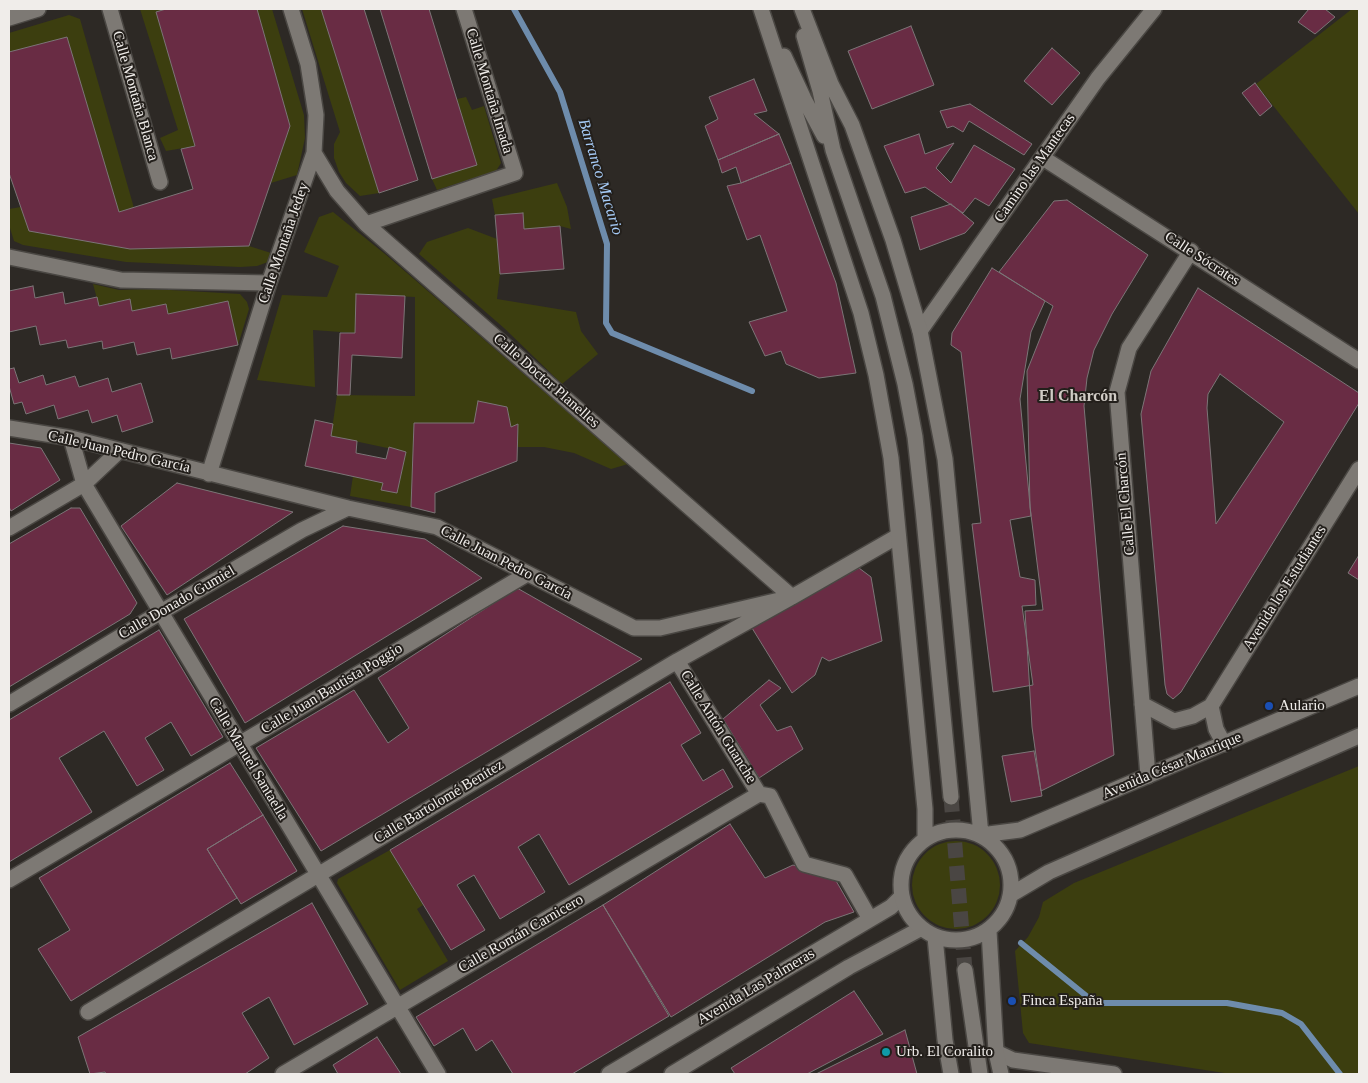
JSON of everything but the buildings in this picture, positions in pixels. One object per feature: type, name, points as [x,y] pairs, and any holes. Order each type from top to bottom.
[{"type":"street","points":[[9,18],[38,9]]},
{"type":"street","name":"Calle Montaña Blanca","points":[[110,9],[160,182]]},
{"type":"street","name":"Calle Montaña Jedey","points":[[209,474],[269,283],[314,153],[316,115],[308,64],[291,9]]},
{"type":"street","name":"Calle Montaña Imada","points":[[366,224],[514,173],[464,9]]},
{"type":"street","points":[[761,9],[861,313],[876,375],[891,458],[925,809],[925,838]]},
{"type":"street","points":[[765,9],[804,99],[833,150]]},
{"type":"street","points":[[796,9],[820,91],[833,150],[883,296],[908,402],[924,509],[951,798]]},
{"type":"street","points":[[802,9],[831,84],[858,142],[893,240],[920,331],[945,459],[981,835]]},
{"type":"street","name":"Camino las Mantecas","points":[[920,331],[1098,78],[1154,9]]},
{"type":"street","name":"Calle Doctor Planelles","points":[[314,153],[337,191],[366,224],[792,597]]},
{"type":"street","name":"Calle Sócrates","points":[[1043,158],[1191,251],[1359,362]]},
{"type":"street","name":"Calle El Charcón","points":[[1148,776],[1117,392],[1129,348],[1191,251]]},
{"type":"street","points":[[9,257],[121,280],[269,283]]},
{"type":"street","name":"Calle Juan Pedro García","points":[[9,428],[71,438],[348,508],[436,527],[634,628],[660,628],[792,597],[898,536]]},
{"type":"street","name":"Calle Manuel Santaella","points":[[71,438],[84,484],[238,744],[438,1074]]},
{"type":"street","points":[[9,528],[84,484],[119,451]]},
{"type":"street","name":"Avenida los Estudiantes","points":[[1211,706],[1359,469]]},
{"type":"street","name":"Calle Donado Gumiel","points":[[9,704],[302,530],[348,508]]},
{"type":"street","name":"Calle Juan Bautista Poggio","points":[[9,880],[527,574]]},
{"type":"street","name":"Calle Bartolomé Benítez","points":[[88,1012],[317,874],[678,661],[792,597]]},
{"type":"street","name":"Calle Antón Guanche","points":[[678,661],[759,794],[770,796],[804,864],[845,875],[870,919]]},
{"type":"street","name":"Avenida César Manrique","points":[[981,835],[1020,830],[1359,686]]},
{"type":"street","points":[[1142,704],[1174,721],[1193,716],[1211,706],[1216,729],[1224,744]]},
{"type":"street","points":[[1012,894],[1049,872],[1359,736]]},
{"type":"street","name":"Calle Román Carnicero","points":[[283,1074],[759,794]]},
{"type":"street","points":[[964,830],[981,835],[996,846],[1008,864],[1012,894],[1003,916],[989,931],[974,938],[953,941],[935,937],[920,929],[907,913],[901,897],[900,884],[907,857],[925,838],[940,831],[964,830]]},
{"type":"street","name":"Avenida Las Palmeras","points":[[609,1074],[891,907],[901,897]]},
{"type":"street","name":"Avenida Las Palmeras","points":[[672,1074],[849,967],[920,929]]},
{"type":"street","points":[[989,931],[996,1052],[1001,1074]]},
{"type":"street","points":[[935,937],[945,1040],[952,1074]]},
{"type":"street","points":[[965,970],[980,1074]]},
{"type":"street","points":[[996,1052],[1013,1060],[1114,1074]]},
{"type":"shaded area","points":[[140,9],[166,9],[156,12],[195,146],[166,151],[160,138],[178,130]]},
{"type":"shaded area","points":[[257,9],[272,9],[304,115],[305,138],[297,175],[271,183],[290,126]]},
{"type":"shaded area","points":[[302,9],[321,9],[379,193],[360,196],[346,183],[339,172],[334,158],[334,144],[340,132]]},
{"type":"shaded area","points":[[1352,9],[1359,9],[1359,214],[1256,84]]},
{"type":"shaded area","points":[[69,15],[80,19],[134,208],[119,212],[67,38],[9,52],[9,33]]},
{"type":"shaded area","points":[[466,97],[472,110],[484,106],[501,163],[496,171],[437,190],[432,179],[477,165],[457,99]]},
{"type":"shaded area","points":[[557,183],[567,207],[571,229],[560,226],[524,229],[523,213],[495,215],[492,199]]},
{"type":"shaded area","points":[[21,207],[29,231],[130,249],[249,246],[271,253],[268,262],[257,266],[240,267],[126,262],[23,245],[14,241],[9,225],[9,209]]},
{"type":"shaded area","points":[[333,212],[385,254],[628,464],[611,469],[574,453],[544,447],[518,447],[518,425],[511,427],[507,407],[478,401],[474,423],[414,423],[411,507],[350,496],[353,476],[399,485],[406,452],[331,436],[337,395],[415,396],[415,297],[357,294],[355,333],[313,330],[315,387],[257,380],[282,295],[327,297],[339,266],[304,252],[319,217]]},
{"type":"shaded area","points":[[468,228],[497,239],[500,274],[497,299],[576,312],[581,331],[598,354],[562,384],[504,328],[419,254],[427,242]]},
{"type":"shaded area","points":[[93,284],[119,290],[153,289],[240,294],[247,302],[249,309],[238,345],[228,301],[168,314],[166,305],[132,311],[129,299],[99,306]]},
{"type":"shaded area","points":[[1359,766],[1359,1074],[1231,1074],[1029,1043],[1023,1033],[1015,951],[1028,937],[1039,917],[1043,902],[1074,883]]},
{"type":"shaded area","points":[[956,841],[973,844],[981,848],[993,860],[997,868],[1000,885],[997,902],[993,910],[981,922],[973,926],[956,929],[939,926],[931,922],[919,910],[915,902],[912,885],[915,868],[919,860],[931,848],[939,844]]},
{"type":"shaded area","points":[[390,850],[423,905],[417,909],[448,961],[400,990],[337,883],[338,879]]},
{"type":"waterway","name":"Barranco Macario","points":[[514,9],[560,92],[607,244],[606,323],[612,333],[752,391]]},
{"type":"waterway","points":[[1021,943],[1095,1003],[1227,1003],[1282,1013],[1301,1024],[1340,1074]]},
{"type":"tunnel","points":[[951,797],[965,970]]},
{"type":"place","name":"Aulario","points":[[1269,706]]},
{"type":"place","name":"Finca España","points":[[1012,1001]]},
{"type":"place","name":"Urb. El Coralito","points":[[886,1052]]},
{"type":"district","name":"El Charcón","points":[[1078,397]]}]
